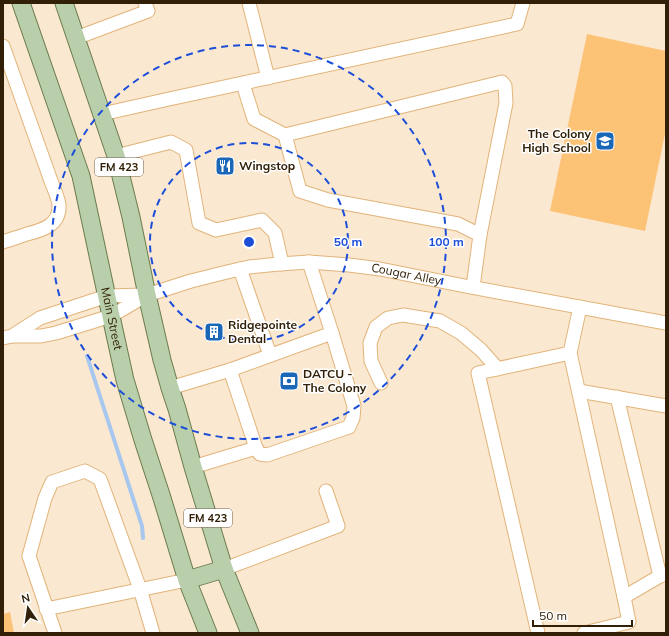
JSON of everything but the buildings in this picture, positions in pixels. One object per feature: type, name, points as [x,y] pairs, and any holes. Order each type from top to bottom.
[{"type":"main road","name":"Main Street","points":[[21,3],[82,176],[126,380],[143,440],[188,580],[208,633]]},
{"type":"main road","name":"FM 423","points":[[64,3],[116,156],[131,217],[162,360],[193,467],[224,569],[250,633]]},
{"type":"main road","points":[[188,580],[224,569]]},
{"type":"street","points":[[76,38],[148,11],[145,3]]},
{"type":"street","points":[[249,3],[268,78]]},
{"type":"street","points":[[102,114],[517,24],[523,3]]},
{"type":"street","points":[[3,46],[52,181],[59,203],[59,210],[58,216],[49,226],[3,242]]},
{"type":"street","points":[[242,84],[254,119],[285,135],[502,82],[506,86],[506,103],[480,235],[473,287]]},
{"type":"street","points":[[285,135],[300,191],[328,200],[458,224],[480,235]]},
{"type":"street","points":[[116,156],[171,142],[186,150],[199,223],[216,230],[262,220],[276,233],[282,264]]},
{"type":"street","points":[[230,370],[256,448],[260,454],[267,455],[349,427],[353,418],[354,406],[310,262]]},
{"type":"street","name":"Cougar Alley","points":[[147,295],[191,281],[249,267],[310,262],[380,269],[666,323]]},
{"type":"street","points":[[240,269],[270,356]]},
{"type":"street","points":[[7,337],[40,318],[107,296],[147,295]]},
{"type":"street","points":[[7,337],[40,336],[56,333],[111,316],[147,295]]},
{"type":"street","points":[[580,306],[570,353],[629,622],[584,633]]},
{"type":"street","points":[[381,383],[371,361],[370,343],[376,327],[388,318],[403,315],[440,321],[461,333],[481,350],[498,369]]},
{"type":"street","points":[[170,388],[230,370],[332,333]]},
{"type":"street","points":[[538,633],[478,373],[570,353]]},
{"type":"street","points":[[579,391],[666,406]]},
{"type":"street","points":[[617,397],[663,575],[624,597]]},
{"type":"street","points":[[193,467],[256,448]]},
{"type":"street","points":[[55,633],[29,556],[44,498],[52,482],[85,471],[100,479],[140,589],[153,633]]},
{"type":"street","points":[[224,569],[338,526],[326,491]]},
{"type":"street","points":[[46,609],[188,580]]},
{"type":"shaded area","points":[[587,34],[666,51],[666,129],[645,231],[550,211]]},
{"type":"shaded area","points":[[10,612],[14,633],[3,633],[3,614]]},
{"type":"waterway","points":[[87,356],[142,526],[143,538]]},
{"type":"place","name":"The Colony High School","points":[[605,141]]},
{"type":"place","name":"Wingstop","points":[[225,166]]},
{"type":"place","name":"Ridgepointe Dental","points":[[214,332]]},
{"type":"place","name":"DATCU - The Colony","points":[[289,381]]}]
